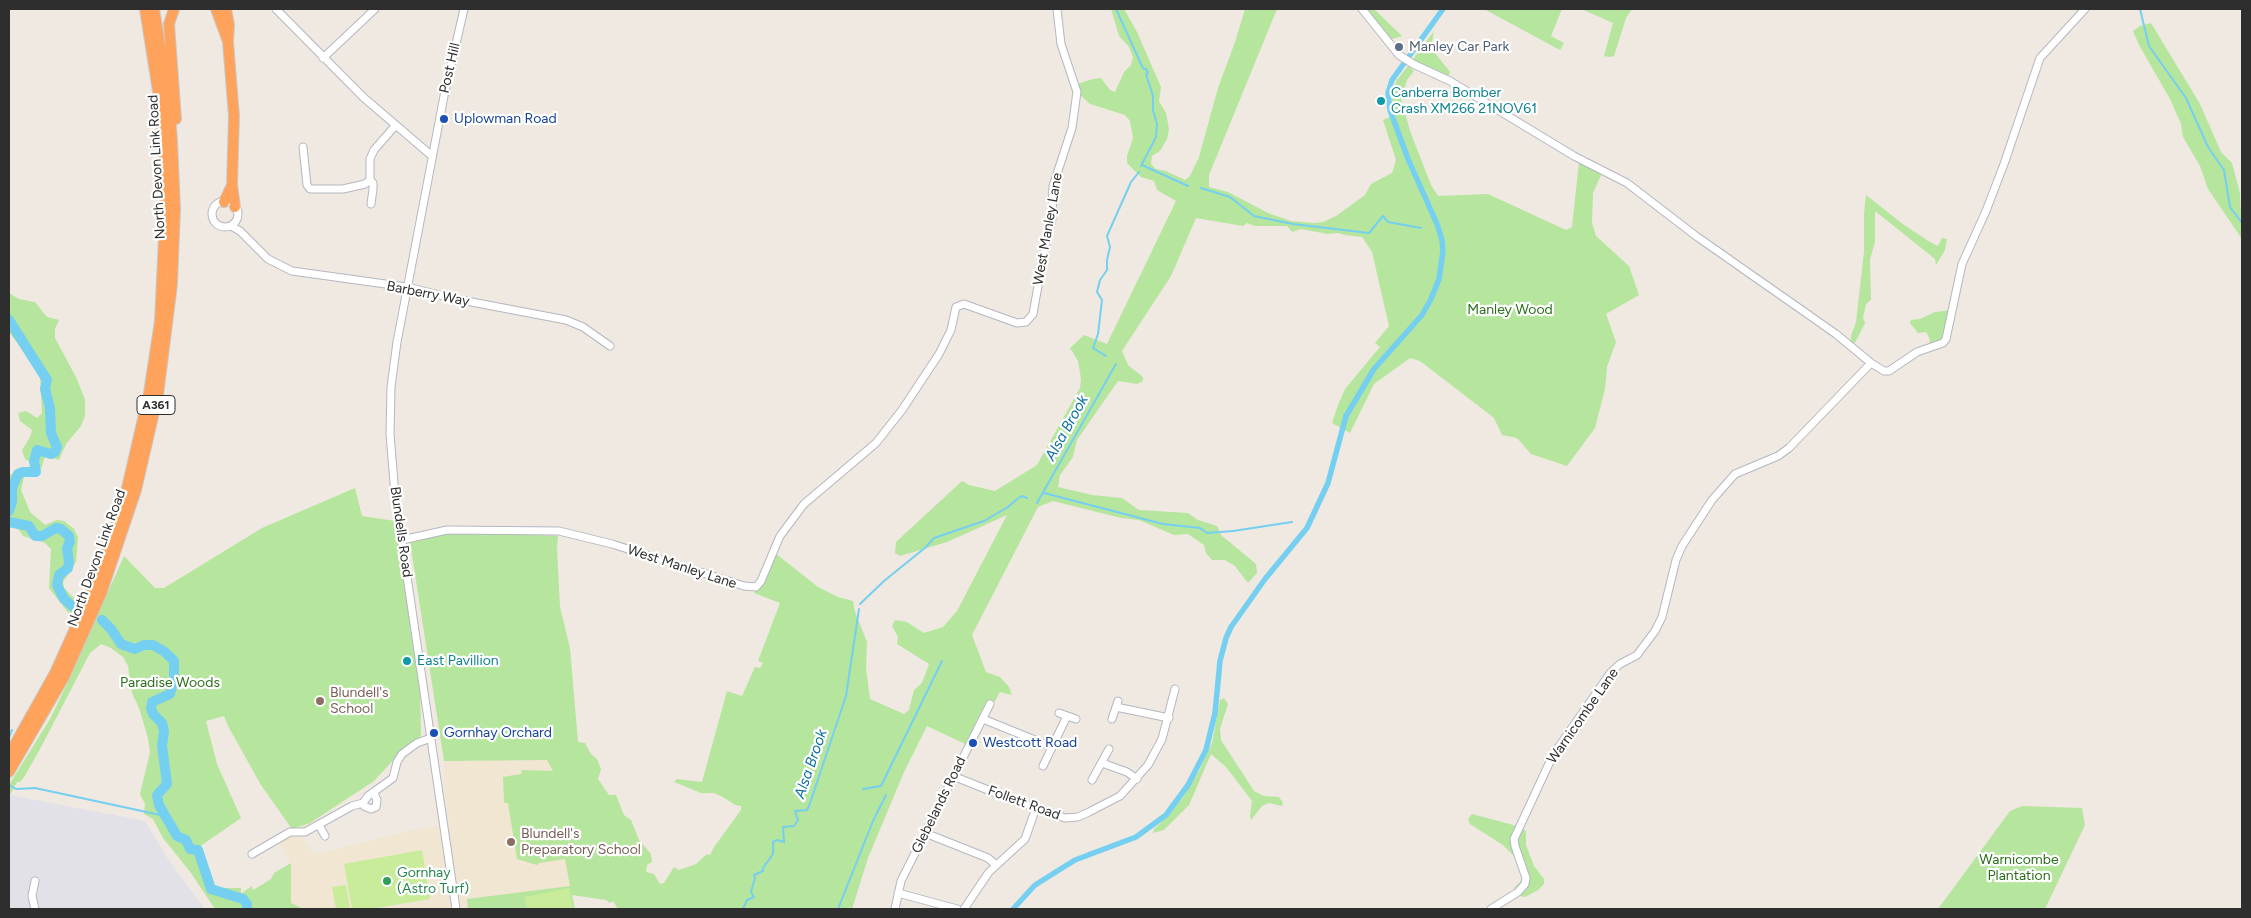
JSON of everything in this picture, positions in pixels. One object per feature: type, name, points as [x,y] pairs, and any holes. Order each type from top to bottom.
[{"type":"highway","name":"North Devon Link Road","points":[[9,755],[55,673],[95,585],[127,488],[149,393],[160,321],[166,195],[161,110],[146,9]]},
{"type":"highway","name":"North Devon Link Road","points":[[9,772],[43,715],[79,646],[108,576],[136,490],[158,395],[169,320],[174,244],[174,170],[166,75],[154,9]]},
{"type":"highway","name":"A361","points":[[174,9],[169,24],[176,96],[174,170]]},
{"type":"highway","points":[[216,9],[228,42]]},
{"type":"highway","points":[[226,9],[229,25],[228,42],[234,116],[232,184],[237,212]]},
{"type":"highway","points":[[224,202],[232,184]]},
{"type":"street","points":[[276,9],[323,58],[395,126],[432,156]]},
{"type":"street","points":[[323,58],[375,9]]},
{"type":"street","name":"Post Hill","points":[[432,156],[464,9]]},
{"type":"street","name":"West Manley Lane","points":[[402,540],[447,530],[559,532],[612,544],[744,586],[756,587],[761,581],[780,536],[804,504],[821,487],[869,448],[902,410],[939,354],[951,330],[956,307],[964,304],[1017,323],[1026,322],[1033,314],[1052,219],[1053,186],[1072,128],[1077,92],[1061,44],[1057,9]]},
{"type":"street","points":[[1362,9],[1399,55],[1413,64],[1450,81],[1574,156],[1627,183],[1696,236],[1836,334],[1871,363],[1884,371],[1889,371],[1918,352],[1943,343],[1946,339],[1962,264],[1986,211],[2004,164],[2040,58],[2085,9]]},
{"type":"street","points":[[371,204],[373,183],[370,180],[371,155],[395,126]]},
{"type":"street","points":[[302,145],[307,185],[310,189],[344,189],[365,184],[370,180]]},
{"type":"street","name":"Blundells Road","points":[[432,156],[393,366],[390,412],[391,454],[456,909]]},
{"type":"street","points":[[224,202],[230,203],[237,212],[231,226],[221,226],[213,218],[215,207],[224,202]]},
{"type":"street","name":"Barberry Way","points":[[237,212],[249,240]]},
{"type":"street","name":"Barberry Way","points":[[231,226],[268,258],[292,271],[407,287],[456,300],[566,320],[583,327],[610,346]]},
{"type":"street","name":"Warnicombe Lane","points":[[1490,909],[1518,892],[1525,884],[1526,878],[1516,851],[1514,839],[1553,755],[1611,672],[1620,664],[1636,655],[1655,631],[1662,617],[1676,560],[1682,546],[1712,500],[1734,474],[1778,456],[1790,448],[1871,363]]},
{"type":"street","name":"Follett Road","points":[[953,776],[1065,818],[1078,816],[1112,801],[1137,779],[1158,750],[1169,718],[1175,689]]},
{"type":"street","name":"Glebelands Road","points":[[895,909],[898,893],[925,833],[990,704]]},
{"type":"street","points":[[1112,719],[1117,704],[1169,718]]},
{"type":"street","points":[[1059,713],[1076,719]]},
{"type":"street","points":[[1043,766],[1067,716]]},
{"type":"street","points":[[983,719],[1052,747]]},
{"type":"street","points":[[252,854],[283,835],[290,832],[305,832],[352,806],[363,803],[393,778],[397,762],[402,754],[417,743],[431,738]]},
{"type":"street","points":[[1092,780],[1109,749]]},
{"type":"street","points":[[1102,763],[1127,772],[1137,779]]},
{"type":"street","points":[[363,803],[368,808],[376,807],[377,800],[374,794]]},
{"type":"street","points":[[966,907],[983,880],[996,865],[1026,839],[1036,808]]},
{"type":"street","points":[[319,825],[325,836]]},
{"type":"street","points":[[925,833],[988,858],[996,865]]},
{"type":"street","points":[[35,880],[32,896],[35,909]]},
{"type":"street","points":[[898,893],[957,909]]},
{"type":"shaded area","name":"Blundell's School","points":[[355,488],[362,516],[395,521],[420,687],[421,736],[408,744],[374,781],[306,826],[300,834],[313,853],[318,853],[410,831],[437,826],[449,826],[444,786],[444,761],[410,542],[558,536],[560,607],[570,648],[570,886],[575,909],[304,909],[291,903],[291,863],[275,836],[292,828],[261,785],[228,726],[200,644],[164,588],[262,528]]},
{"type":"shaded area","points":[[10,795],[145,821],[168,859],[205,909],[9,909]]},
{"type":"green space","name":"Manley Wood","points":[[1111,9],[1124,9],[1137,32],[1161,87],[1159,101],[1166,113],[1169,129],[1167,139],[1160,151],[1152,156],[1151,164],[1156,169],[1166,171],[1185,180],[1190,176],[1199,157],[1218,88],[1245,9],[1277,9],[1209,175],[1209,187],[1228,192],[1268,213],[1291,221],[1323,222],[1336,216],[1365,195],[1371,184],[1392,173],[1396,160],[1383,120],[1394,115],[1392,98],[1396,81],[1408,66],[1414,71],[1407,80],[1401,99],[1410,131],[1431,185],[1438,196],[1488,194],[1566,230],[1572,227],[1579,162],[1602,173],[1593,193],[1592,223],[1596,236],[1629,266],[1639,295],[1606,314],[1616,342],[1607,367],[1605,389],[1595,428],[1567,466],[1531,454],[1517,438],[1502,435],[1494,418],[1420,361],[1410,358],[1374,384],[1350,433],[1332,423],[1338,405],[1345,389],[1380,347],[1375,343],[1389,326],[1372,252],[1362,237],[1301,229],[1292,232],[1287,226],[1255,226],[1247,223],[1243,226],[1196,218],[1171,276],[1122,351],[1128,365],[1143,377],[1143,381],[1137,384],[1118,381],[1077,440],[1073,457],[1060,475],[1058,487],[1092,495],[1122,498],[1139,510],[1188,513],[1198,520],[1217,526],[1221,535],[1256,564],[1257,573],[1248,583],[1235,566],[1225,560],[1212,560],[1206,553],[1204,545],[1188,534],[1174,535],[1139,520],[1121,518],[1053,501],[1038,507],[972,635],[986,672],[1000,677],[1009,687],[1012,695],[1000,692],[993,705],[986,702],[965,744],[927,726],[904,772],[868,858],[852,909],[618,909],[613,901],[610,903],[606,900],[572,895],[575,909],[468,909],[467,899],[570,886],[565,859],[539,863],[537,865],[517,859],[508,803],[504,803],[503,777],[521,774],[522,770],[553,771],[547,760],[444,761],[410,542],[450,531],[558,536],[560,607],[570,648],[578,742],[585,743],[591,754],[597,759],[601,769],[598,779],[609,795],[616,795],[624,815],[631,820],[639,840],[651,854],[652,862],[647,865],[646,872],[654,874],[660,884],[664,883],[674,867],[678,870],[688,867],[696,864],[707,854],[710,855],[741,810],[741,806],[735,805],[714,793],[701,793],[674,782],[677,779],[702,782],[727,691],[742,696],[755,667],[760,668],[763,663],[758,661],[780,603],[754,593],[775,553],[818,587],[838,597],[853,601],[855,612],[867,642],[866,668],[870,699],[904,714],[909,710],[914,690],[922,683],[929,664],[897,644],[898,637],[892,626],[895,620],[907,622],[924,633],[943,627],[957,611],[1007,515],[947,542],[900,556],[895,553],[896,542],[962,481],[969,485],[995,491],[1037,465],[1080,388],[1081,379],[1078,361],[1070,348],[1084,335],[1107,344],[1176,201],[1157,190],[1154,181],[1141,177],[1127,163],[1127,156],[1133,138],[1130,121],[1125,115],[1090,104],[1080,95],[1078,86],[1080,83],[1101,78],[1110,90],[1115,92],[1124,72],[1131,65],[1133,57],[1129,47],[1119,36]]},
{"type":"green space","points":[[1368,9],[1374,9],[1402,36],[1389,40]]},
{"type":"green space","points":[[1484,9],[1562,9],[1551,36],[1564,43],[1560,50]]},
{"type":"green space","points":[[1581,9],[1632,9],[1626,18],[1614,56],[1604,56],[1613,23]]},
{"type":"green space","points":[[2151,23],[2200,104],[2221,152],[2232,163],[2240,193],[2242,239],[2208,189],[2200,166],[2183,137],[2181,124],[2170,99],[2133,31],[2140,26]]},
{"type":"green space","points":[[1434,31],[1431,48],[1450,72],[1448,76],[1414,61],[1414,58]]},
{"type":"green space","points":[[1866,195],[1904,225],[1930,242],[1938,246],[1942,238],[1947,239],[1945,250],[1936,265],[1935,259],[1875,211],[1875,242],[1870,259],[1871,300],[1866,304],[1863,318],[1865,323],[1855,343],[1851,343],[1851,336],[1856,322],[1864,252]]},
{"type":"green space","points":[[9,293],[19,299],[35,302],[47,317],[59,320],[55,329],[55,338],[77,379],[85,400],[85,416],[81,426],[66,444],[59,460],[45,456],[41,469],[25,459],[22,450],[32,430],[20,421],[18,413],[26,411],[37,418],[42,413],[40,378],[35,367],[9,332]]},
{"type":"green space","points":[[1951,310],[1946,334],[1941,341],[1929,344],[1930,340],[1927,333],[1918,333],[1910,323],[1911,320],[1920,319],[1935,312]]},
{"type":"green space","points":[[23,467],[26,468],[21,490],[30,512],[45,525],[57,520],[64,521],[74,529],[78,537],[76,562],[63,582],[64,588],[75,599],[70,615],[49,588],[51,549],[45,543],[23,536],[19,530],[9,525],[9,478],[10,475]]},
{"type":"green space","name":"Paradise Woods","points":[[355,488],[362,516],[395,521],[420,687],[421,736],[408,744],[374,781],[310,823],[292,829],[261,785],[224,716],[206,721],[217,764],[241,818],[199,847],[210,878],[217,888],[241,888],[241,894],[252,886],[253,890],[260,886],[271,879],[274,873],[291,863],[291,903],[304,909],[215,909],[191,873],[163,838],[153,819],[144,814],[145,804],[140,794],[150,752],[148,738],[139,708],[132,693],[128,666],[123,657],[111,648],[101,644],[90,653],[39,751],[24,777],[20,782],[17,782],[9,797],[9,785],[50,719],[124,556],[155,588],[164,588],[262,528]]},
{"type":"green space","points":[[1224,698],[1228,704],[1220,729],[1221,740],[1254,791],[1264,796],[1279,797],[1283,803],[1282,806],[1269,803],[1262,806],[1251,820],[1252,801],[1226,767],[1211,754],[1189,805],[1164,830],[1153,833],[1154,829],[1168,816],[1183,797],[1200,769],[1212,743],[1220,700]]},
{"type":"green space","name":"Warnicombe Plantation","points":[[2022,806],[2082,808],[2085,825],[2045,909],[1938,909],[2010,811]]},
{"type":"green space","points":[[1472,814],[1517,826],[1526,831],[1526,845],[1534,866],[1544,879],[1544,884],[1538,890],[1525,897],[1520,896],[1514,888],[1521,881],[1517,859],[1503,845],[1470,824],[1468,819]]},
{"type":"green space","name":"Gornhay (Astro Turf)","points":[[422,850],[430,899],[371,909],[352,909],[344,864]]},
{"type":"green space","points":[[346,885],[350,909],[336,909],[332,887]]},
{"type":"green space","points":[[569,888],[573,909],[527,909],[524,897]]},
{"type":"waterway","name":"Alsa Brook","points":[[1116,9],[1142,66],[1148,73],[1146,74],[1153,96],[1153,110],[1157,124],[1156,137],[1141,166]]},
{"type":"waterway","points":[[1013,909],[1035,885],[1075,860],[1136,837],[1166,815],[1188,785],[1206,750],[1215,713],[1220,661],[1231,627],[1265,579],[1307,528],[1328,483],[1346,416],[1374,369],[1422,315],[1431,299],[1439,279],[1443,251],[1442,240],[1437,224],[1408,159],[1390,110],[1388,93],[1392,80],[1443,9]]},
{"type":"waterway","points":[[2140,9],[2149,46],[2186,98],[2208,147],[2224,170],[2230,207],[2242,223]]},
{"type":"waterway","points":[[1142,165],[1188,186]]},
{"type":"waterway","name":"Alsa Brook","points":[[1106,356],[1093,348],[1098,334],[1102,300],[1097,292],[1100,280],[1107,270],[1110,247],[1107,236],[1131,182],[1139,172]]},
{"type":"waterway","points":[[1201,188],[1230,197],[1254,216],[1293,224],[1369,233],[1383,216],[1388,222],[1421,228]]},
{"type":"waterway","points":[[9,320],[47,380],[45,389],[50,408],[51,433],[57,447],[55,452],[51,454],[37,450],[34,461],[36,472],[18,474],[12,488],[12,502],[9,511]]},
{"type":"waterway","name":"Alsa Brook","points":[[1037,503],[1116,364]]},
{"type":"waterway","points":[[1044,493],[1163,524],[1200,528],[1207,533],[1292,522]]},
{"type":"waterway","name":"Alsa Brook","points":[[860,604],[934,538],[984,521],[1022,496],[1027,498]]},
{"type":"waterway","points":[[9,522],[29,526],[35,536],[42,536],[56,528],[61,529],[69,536],[70,542],[67,548],[68,568],[59,575],[57,585],[64,599],[77,610]]},
{"type":"waterway","name":"Alsa Brook","points":[[743,909],[747,900],[754,897],[751,892],[755,878],[754,875],[763,871],[763,868],[773,854],[773,842],[777,840],[784,842],[783,827],[794,826],[798,820],[795,811],[807,810],[809,806],[846,696],[859,609]]},
{"type":"waterway","points":[[102,620],[121,644],[135,649],[144,645],[153,645],[165,652],[174,661],[174,679],[170,694],[152,702],[151,708],[153,714],[162,723],[164,731],[162,746],[167,784],[157,795],[159,805],[177,836],[186,840],[190,849],[198,850],[211,889],[243,899],[247,904],[247,909]]},
{"type":"waterway","points":[[863,789],[881,786],[942,661]]},
{"type":"waterway","points":[[9,737],[12,730]]},
{"type":"waterway","points":[[9,785],[16,789],[35,788],[165,816]]},
{"type":"waterway","points":[[838,909],[873,821],[886,795]]},
{"type":"place","name":"Manley Car Park","points":[[1399,47]]},
{"type":"place","name":"Canberra Bomber Crash XM266 21NOV61","points":[[1381,101]]},
{"type":"place","name":"Uplowman Road","points":[[444,119]]},
{"type":"place","name":"East Pavillion","points":[[407,661]]},
{"type":"place","name":"Blundell's School","points":[[320,701]]},
{"type":"place","name":"Gornhay Orchard","points":[[434,733]]},
{"type":"place","name":"Westcott Road","points":[[973,743]]},
{"type":"place","name":"Blundell's Preparatory School","points":[[511,842]]},
{"type":"place","name":"Gornhay (Astro Turf)","points":[[387,881]]}]
